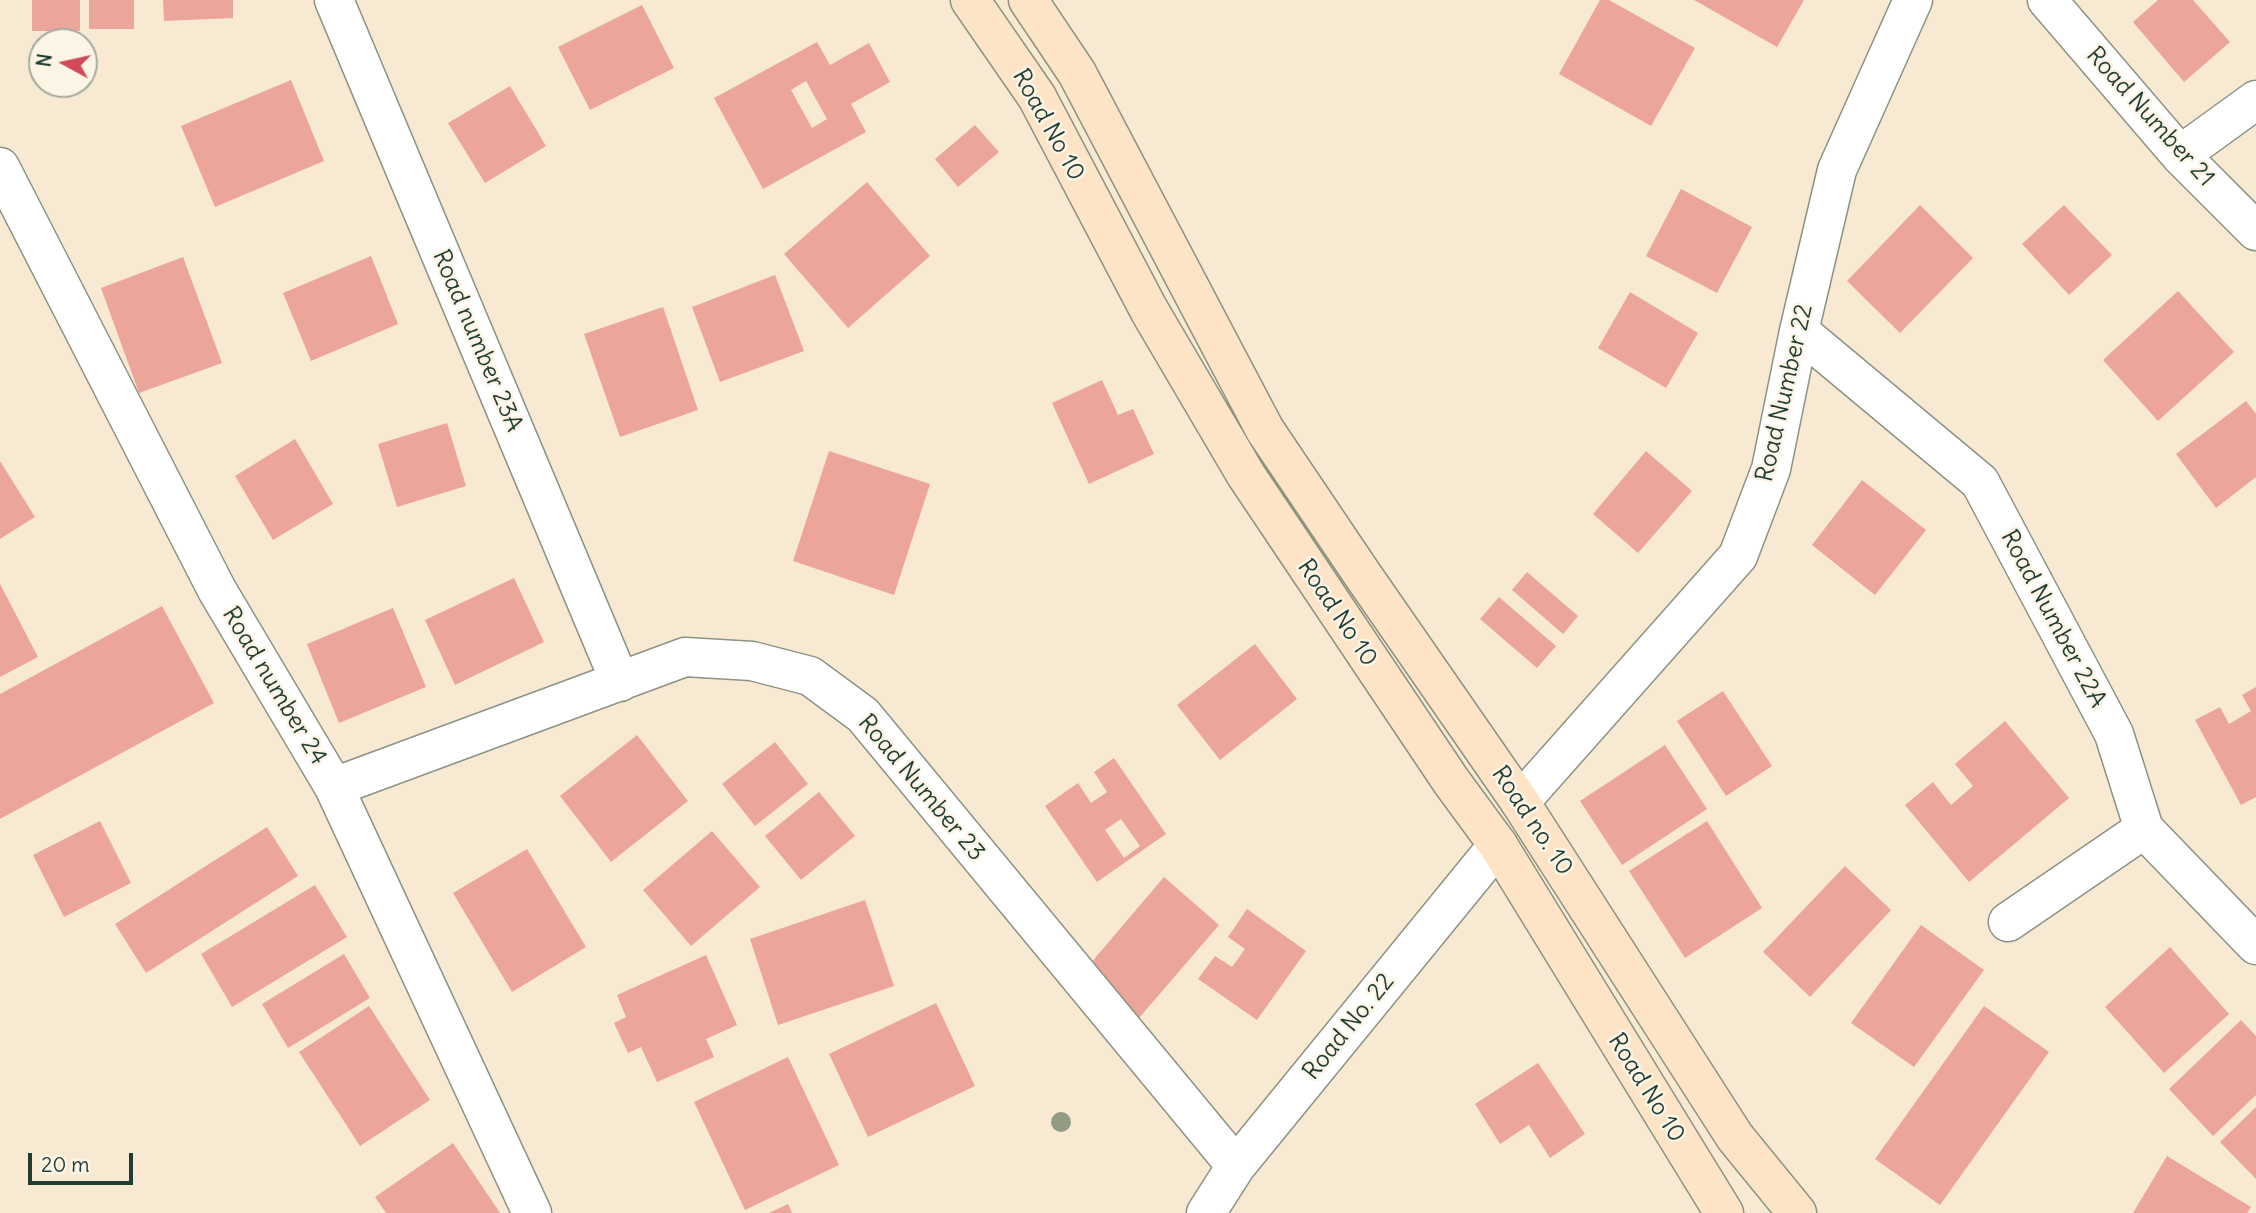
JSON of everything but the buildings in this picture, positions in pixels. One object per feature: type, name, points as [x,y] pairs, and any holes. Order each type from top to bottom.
[{"type":"main road","name":"Road No 10","points":[[970,0],[1037,97],[1149,310],[1247,475],[1451,781],[1498,845],[1724,1213]]},
{"type":"main road","name":"Road No 10","points":[[1028,0],[1077,73],[1265,430]]},
{"type":"main road","name":"Road no. 10","points":[[1265,430],[1520,802],[1735,1138],[1797,1213]]},
{"type":"street","name":"Road number 23A","points":[[334,0],[620,682]]},
{"type":"street","name":"Road Number 22","points":[[1520,802],[1738,556],[1771,469],[1799,331],[1837,170],[1913,0]]},
{"type":"street","name":"Road Number 21","points":[[2047,0],[2180,155],[2256,231]]},
{"type":"street","points":[[2180,155],[2256,100]]},
{"type":"street","name":"Road number 24","points":[[0,167],[217,590],[334,787],[532,1213]]},
{"type":"street","name":"Road Number 22A","points":[[1799,331],[1980,482],[2114,734],[2144,830],[2256,945]]},
{"type":"street","name":"Road Number 23","points":[[334,787],[685,657],[752,661],[810,676],[863,715],[1236,1166]]},
{"type":"street","points":[[2008,922],[2144,830]]},
{"type":"street","name":"Road No. 22","points":[[1206,1213],[1236,1166],[1498,845]]}]
